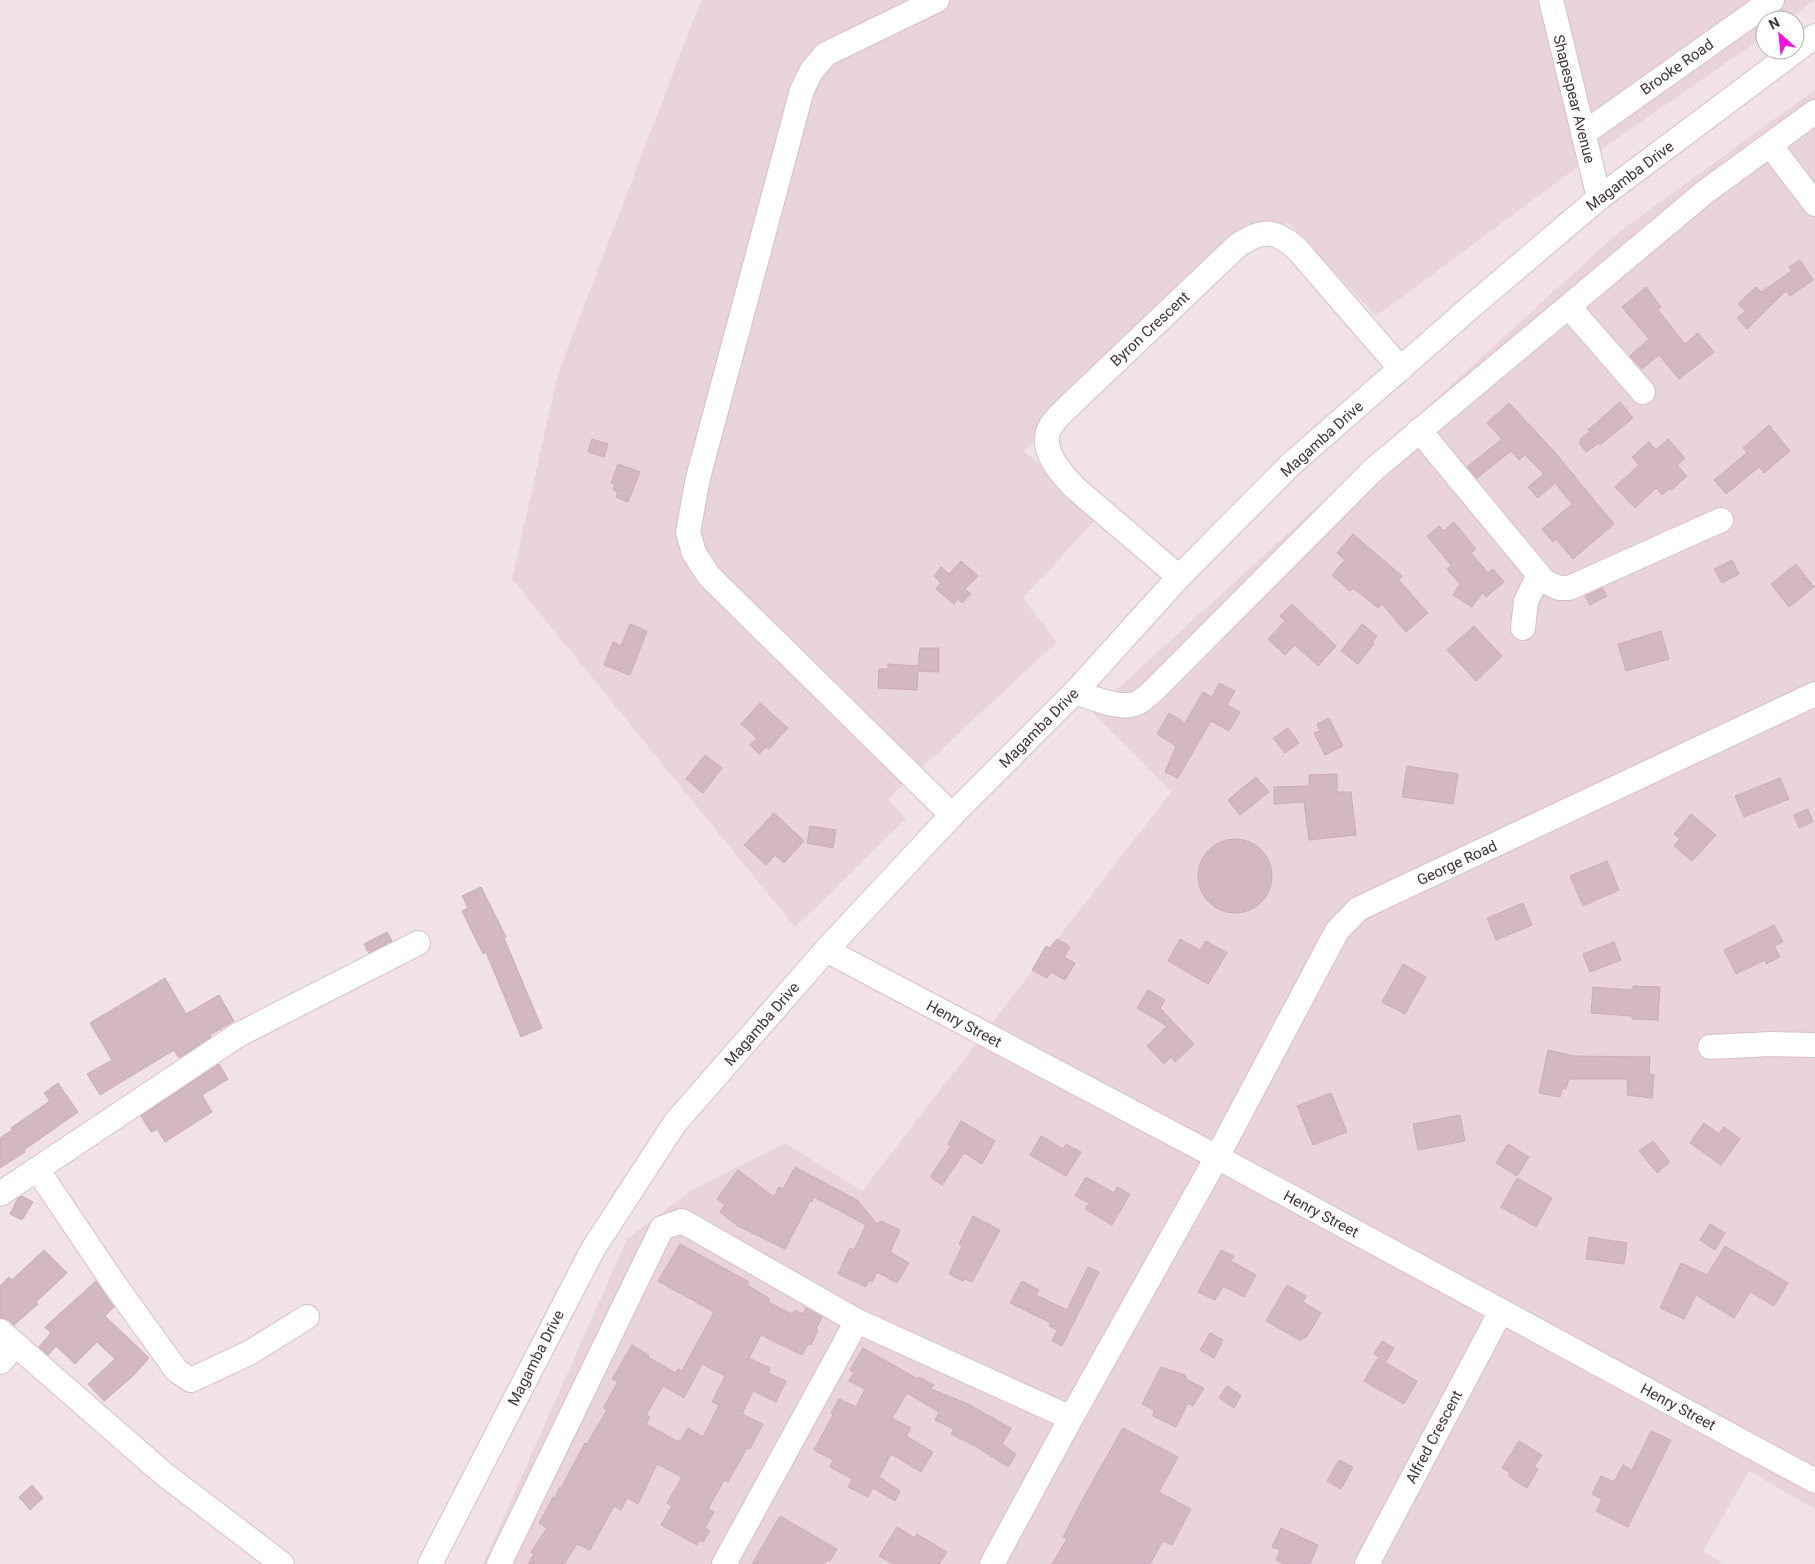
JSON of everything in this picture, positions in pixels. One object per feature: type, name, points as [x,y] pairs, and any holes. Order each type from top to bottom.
[{"type":"street","points":[[937,0],[826,54],[812,70],[800,100],[698,478],[688,532],[694,553],[709,576],[952,815]]},
{"type":"street","name":"Shapespear Avenue","points":[[1550,0],[1599,198]]},
{"type":"street","name":"Brooke Road","points":[[1583,134],[1772,0]]},
{"type":"street","name":"Magamba Drive","points":[[430,1564],[592,1248],[675,1123],[826,950],[952,815],[1074,692],[1179,577],[1290,465],[1599,198],[1815,36]]},
{"type":"street","points":[[1074,692],[1118,706],[1137,703],[1156,688],[1342,499],[1419,430],[1705,192],[1815,112]]},
{"type":"street","points":[[1770,145],[1815,204]]},
{"type":"street","name":"Byron Crescent","points":[[1179,577],[1070,483],[1060,472],[1051,456],[1048,432],[1056,419],[1066,409],[1237,246],[1250,238],[1263,234],[1276,234],[1286,239],[1298,249],[1401,369]]},
{"type":"street","points":[[1569,307],[1643,392]]},
{"type":"street","points":[[1419,430],[1544,581],[1559,588],[1569,588],[1721,520]]},
{"type":"street","points":[[1523,628],[1526,601],[1539,575]]},
{"type":"street","name":"George Road","points":[[992,1564],[1217,1157],[1337,931],[1358,908],[1815,694]]},
{"type":"street","points":[[0,1194],[238,1034],[418,942]]},
{"type":"street","name":"Henry Street","points":[[826,950],[1217,1157],[1815,1481]]},
{"type":"street","points":[[1710,1047],[1770,1044],[1815,1045]]},
{"type":"street","points":[[37,1169],[115,1285],[177,1371],[192,1380],[249,1353],[307,1317]]},
{"type":"street","points":[[499,1564],[662,1228],[682,1221],[857,1320],[1071,1418]]},
{"type":"street","name":"Alfred Crescent","points":[[1367,1564],[1501,1311]]},
{"type":"street","points":[[724,1564],[857,1320]]},
{"type":"street","points":[[5,1346],[164,1474],[282,1564]]},
{"type":"shaded area","points":[[701,0],[1815,0],[1801,10],[1755,10],[1755,43],[1606,146],[1376,316],[1288,222],[1230,247],[1024,451],[1100,515],[1023,598],[1057,642],[888,799],[906,819],[795,927],[512,579],[558,374]]},
{"type":"shaded area","points":[[1815,90],[1815,1509],[1749,1471],[1703,1551],[1724,1564],[483,1564],[627,1239],[689,1192],[785,1143],[862,1191],[1171,792],[1092,712],[1619,232]]},
{"type":"building","points":[[1800,260],[1813,280],[1790,296],[1786,291],[1747,329],[1737,318],[1745,311],[1738,304],[1756,287],[1761,292],[1792,271],[1789,267]]},
{"type":"building","points":[[1646,287],[1661,307],[1658,310],[1685,344],[1698,333],[1714,352],[1679,379],[1659,355],[1642,369],[1630,356],[1649,339],[1622,307]]},
{"type":"building","points":[[1620,402],[1633,418],[1600,445],[1599,443],[1586,452],[1580,444],[1580,439],[1590,432],[1588,430]]},
{"type":"building","points":[[1509,403],[1553,450],[1614,524],[1573,559],[1556,539],[1553,542],[1542,529],[1572,504],[1555,483],[1538,498],[1528,487],[1544,474],[1525,455],[1519,460],[1511,451],[1477,478],[1467,467],[1502,439],[1487,423]]},
{"type":"building","points":[[1769,425],[1790,451],[1764,473],[1759,467],[1726,494],[1714,480],[1747,453],[1743,448]]},
{"type":"building","points":[[592,439],[608,444],[604,457],[588,452]]},
{"type":"building","points":[[1668,439],[1685,458],[1677,465],[1687,476],[1662,495],[1656,488],[1635,508],[1615,487],[1639,465],[1632,457],[1649,442],[1656,450]]},
{"type":"building","points":[[618,464],[640,472],[628,502],[616,497],[618,492],[613,490],[615,485],[611,483]]},
{"type":"building","points":[[1454,522],[1476,549],[1471,553],[1488,573],[1493,569],[1504,582],[1486,597],[1483,592],[1472,607],[1453,595],[1460,584],[1447,569],[1451,565],[1427,536],[1439,526],[1444,531]]},
{"type":"building","points":[[1353,534],[1402,576],[1399,580],[1428,613],[1406,632],[1382,604],[1378,608],[1353,588],[1350,591],[1332,575],[1345,560],[1337,553]]},
{"type":"building","points":[[1732,560],[1739,574],[1722,583],[1714,569]]},
{"type":"building","points":[[961,561],[978,576],[965,589],[971,594],[962,603],[958,599],[954,604],[936,589],[941,583],[934,576],[941,567],[949,574]]},
{"type":"building","points":[[1796,564],[1814,587],[1789,607],[1771,584]]},
{"type":"building","points":[[1602,588],[1607,596],[1590,605],[1585,596]]},
{"type":"building","points":[[1292,604],[1336,646],[1318,666],[1295,645],[1285,655],[1268,639],[1285,621],[1280,616]]},
{"type":"building","points":[[630,624],[647,631],[630,675],[604,665],[613,642],[621,646]]},
{"type":"building","points":[[1362,624],[1377,636],[1372,643],[1374,644],[1358,664],[1341,651]]},
{"type":"building","points":[[1474,626],[1502,656],[1476,681],[1447,650]]},
{"type":"building","points":[[1661,631],[1669,659],[1626,671],[1618,644]]},
{"type":"building","points":[[920,648],[939,648],[939,672],[918,671],[917,690],[878,688],[879,669],[888,669],[888,664],[918,666]]},
{"type":"building","points":[[1219,683],[1235,691],[1227,705],[1240,712],[1229,731],[1211,721],[1178,778],[1165,772],[1176,746],[1157,734],[1169,713],[1185,723],[1203,692],[1212,697]]},
{"type":"building","points":[[760,703],[788,728],[769,749],[766,747],[759,754],[750,745],[757,738],[741,724]]},
{"type":"building","points":[[1329,718],[1343,746],[1325,755],[1314,733],[1320,731],[1317,724]]},
{"type":"building","points":[[1288,728],[1299,743],[1285,753],[1273,738]]},
{"type":"building","points":[[705,755],[722,768],[703,793],[686,779]]},
{"type":"building","points":[[1407,766],[1458,774],[1453,804],[1402,797]]},
{"type":"building","points":[[1337,774],[1337,792],[1351,792],[1356,835],[1309,840],[1304,802],[1274,804],[1274,787],[1309,786],[1309,775]]},
{"type":"building","points":[[1256,777],[1269,792],[1240,815],[1228,800]]},
{"type":"building","points":[[1780,778],[1789,799],[1744,817],[1735,796]]},
{"type":"building","points":[[1808,809],[1813,822],[1799,828],[1794,815]]},
{"type":"building","points":[[774,813],[804,841],[784,863],[775,855],[766,865],[744,845]]},
{"type":"building","points":[[1691,814],[1716,835],[1692,861],[1674,846],[1680,839],[1674,834]]},
{"type":"building","points":[[810,826],[836,830],[833,848],[807,843]]},
{"type":"building","points":[[1235,839],[1249,842],[1261,850],[1269,862],[1272,876],[1269,890],[1261,902],[1249,910],[1235,913],[1221,910],[1209,902],[1201,890],[1198,876],[1201,862],[1209,850],[1221,842]]},
{"type":"building","points":[[1607,861],[1619,890],[1583,906],[1570,876]]},
{"type":"building","points":[[481,887],[506,937],[504,938],[542,1028],[521,1037],[486,952],[483,954],[462,911],[468,908],[462,896]]},
{"type":"building","points":[[1523,903],[1532,925],[1496,940],[1487,918]]},
{"type":"building","points":[[1774,925],[1783,942],[1774,946],[1780,957],[1766,964],[1765,960],[1736,974],[1724,950]]},
{"type":"building","points":[[387,932],[392,941],[369,953],[364,944]]},
{"type":"building","points":[[1057,939],[1070,947],[1064,957],[1075,963],[1065,980],[1051,972],[1047,978],[1032,970],[1046,946],[1050,948]]},
{"type":"building","points":[[1180,939],[1200,950],[1206,941],[1227,953],[1208,984],[1168,961]]},
{"type":"building","points":[[1614,942],[1621,960],[1590,972],[1583,954]]},
{"type":"building","points":[[1403,964],[1426,977],[1405,1014],[1382,1002]]},
{"type":"building","points":[[165,978],[186,1014],[219,995],[234,1021],[210,1035],[211,1037],[179,1058],[174,1050],[100,1095],[87,1074],[112,1060],[90,1023]]},
{"type":"building","points":[[1633,986],[1660,987],[1658,1020],[1632,1019],[1632,1016],[1591,1013],[1593,987],[1633,990]]},
{"type":"building","points":[[1148,990],[1165,1000],[1160,1008],[1194,1044],[1175,1062],[1171,1057],[1164,1064],[1147,1046],[1167,1026],[1137,1008]]},
{"type":"building","points":[[1548,1050],[1574,1056],[1650,1057],[1649,1074],[1654,1075],[1652,1098],[1627,1095],[1628,1079],[1569,1079],[1566,1089],[1562,1089],[1560,1097],[1539,1093]]},
{"type":"building","points":[[219,1064],[228,1079],[202,1095],[212,1112],[165,1142],[157,1129],[151,1132],[141,1116]]},
{"type":"building","points":[[58,1083],[78,1112],[24,1150],[25,1152],[0,1168],[0,1138],[50,1101],[44,1093]]},
{"type":"building","points":[[1331,1093],[1347,1132],[1313,1145],[1297,1106]]},
{"type":"building","points":[[1460,1115],[1465,1141],[1418,1150],[1413,1124]]},
{"type":"building","points":[[961,1121],[995,1141],[982,1164],[964,1153],[942,1185],[930,1177],[951,1146],[948,1144]]},
{"type":"building","points":[[1704,1123],[1719,1134],[1724,1127],[1740,1139],[1721,1165],[1690,1143]]},
{"type":"building","points":[[1041,1136],[1063,1149],[1066,1144],[1081,1152],[1066,1176],[1030,1155]]},
{"type":"building","points":[[1653,1141],[1670,1162],[1657,1173],[1639,1151]]},
{"type":"building","points":[[1508,1144],[1529,1157],[1517,1176],[1496,1163]]},
{"type":"building","points":[[795,1167],[857,1200],[877,1224],[881,1221],[900,1230],[890,1252],[909,1263],[897,1283],[877,1272],[872,1282],[869,1280],[866,1287],[838,1274],[850,1248],[854,1250],[866,1225],[814,1197],[812,1202],[810,1201],[785,1249],[738,1226],[720,1212],[725,1205],[717,1199],[738,1170],[774,1197],[779,1187],[783,1189]]},
{"type":"building","points":[[1086,1177],[1114,1193],[1117,1187],[1130,1194],[1112,1225],[1085,1209],[1089,1203],[1075,1196]]},
{"type":"building","points":[[1517,1178],[1552,1198],[1536,1227],[1501,1207]]},
{"type":"building","points":[[22,1196],[33,1202],[22,1220],[10,1214],[18,1198]]},
{"type":"building","points":[[973,1216],[1000,1230],[972,1282],[965,1279],[963,1281],[949,1274],[962,1246],[959,1244]]},
{"type":"building","points":[[1710,1224],[1725,1233],[1715,1250],[1700,1240]]},
{"type":"building","points":[[1589,1237],[1627,1243],[1624,1264],[1586,1259]]},
{"type":"building","points":[[680,1244],[749,1282],[747,1285],[770,1299],[768,1302],[792,1314],[795,1310],[803,1314],[806,1308],[822,1317],[811,1345],[808,1344],[802,1355],[761,1335],[749,1358],[770,1368],[768,1373],[786,1381],[776,1402],[753,1391],[742,1414],[763,1424],[750,1449],[747,1448],[728,1482],[724,1480],[708,1509],[714,1512],[705,1528],[710,1531],[703,1542],[700,1540],[697,1545],[661,1525],[672,1506],[667,1503],[682,1477],[657,1464],[638,1504],[627,1498],[621,1510],[614,1506],[590,1550],[577,1544],[564,1564],[528,1564],[534,1554],[531,1552],[547,1528],[539,1523],[553,1497],[555,1498],[559,1488],[561,1488],[585,1443],[587,1444],[607,1410],[603,1408],[618,1382],[612,1379],[632,1345],[649,1355],[648,1357],[676,1373],[678,1369],[682,1371],[714,1312],[658,1281]],"holes":[[[702,1364],[725,1376],[712,1402],[719,1405],[703,1437],[688,1428],[680,1441],[677,1441],[646,1424],[650,1417],[646,1415],[663,1386],[684,1398]]]},
{"type":"building","points":[[1725,1246],[1788,1283],[1774,1306],[1750,1292],[1734,1318],[1696,1295],[1684,1319],[1660,1308],[1681,1263],[1707,1275]]},
{"type":"building","points":[[44,1250],[67,1273],[36,1302],[38,1304],[14,1325],[9,1320],[0,1318],[0,1286],[9,1277],[12,1280]]},
{"type":"building","points":[[1221,1250],[1234,1256],[1231,1261],[1256,1275],[1244,1297],[1223,1286],[1215,1300],[1198,1292]]},
{"type":"building","points":[[1088,1267],[1099,1272],[1062,1346],[1052,1341],[1057,1330],[1049,1326],[1051,1323],[1010,1303],[1022,1281],[1039,1290],[1036,1295],[1067,1310]]},
{"type":"building","points":[[96,1281],[114,1307],[105,1316],[149,1358],[133,1376],[104,1401],[88,1384],[115,1359],[97,1342],[75,1364],[56,1346],[48,1355],[39,1347],[51,1333],[45,1327]]},
{"type":"building","points":[[1287,1285],[1306,1296],[1303,1302],[1321,1313],[1306,1338],[1304,1337],[1301,1341],[1266,1321]]},
{"type":"building","points":[[1210,1333],[1223,1340],[1214,1358],[1200,1350]]},
{"type":"building","points":[[1382,1341],[1394,1348],[1386,1361],[1374,1354]]},
{"type":"building","points":[[863,1348],[918,1379],[919,1377],[934,1385],[931,1389],[968,1404],[1011,1428],[1002,1444],[1016,1454],[1008,1467],[977,1447],[951,1434],[954,1429],[935,1420],[939,1412],[907,1393],[892,1418],[911,1428],[906,1436],[933,1452],[921,1472],[891,1454],[879,1477],[900,1491],[895,1501],[873,1488],[868,1497],[848,1487],[852,1479],[830,1467],[833,1460],[814,1450],[833,1415],[831,1413],[839,1399],[856,1407],[865,1389],[849,1381],[854,1373],[850,1370]]},
{"type":"building","points":[[1378,1358],[1417,1381],[1404,1404],[1364,1381]]},
{"type":"building","points":[[1161,1367],[1185,1375],[1187,1380],[1204,1388],[1193,1406],[1188,1403],[1176,1427],[1153,1416],[1154,1410],[1142,1404]]},
{"type":"building","points":[[1227,1386],[1241,1395],[1234,1408],[1219,1398]]},
{"type":"building","points":[[1123,1428],[1178,1457],[1159,1492],[1191,1509],[1172,1545],[1163,1541],[1150,1564],[1052,1564],[1067,1539],[1063,1537]]},
{"type":"building","points":[[1651,1431],[1671,1440],[1628,1527],[1596,1511],[1602,1499],[1592,1494],[1601,1476],[1614,1482],[1623,1465],[1632,1470]]},
{"type":"building","points":[[1519,1441],[1542,1455],[1534,1467],[1538,1469],[1527,1488],[1508,1476],[1510,1473],[1502,1468]]},
{"type":"building","points":[[1339,1460],[1353,1467],[1341,1489],[1327,1481]]},
{"type":"building","points":[[32,1485],[43,1498],[30,1510],[19,1497]]},
{"type":"building","points":[[780,1516],[837,1549],[830,1561],[827,1560],[824,1564],[752,1564]]},
{"type":"building","points":[[897,1527],[915,1538],[917,1534],[947,1552],[939,1564],[893,1564],[879,1556]]},
{"type":"building","points":[[1281,1528],[1318,1545],[1310,1564],[1284,1564],[1276,1560],[1280,1550],[1272,1547]]}]
